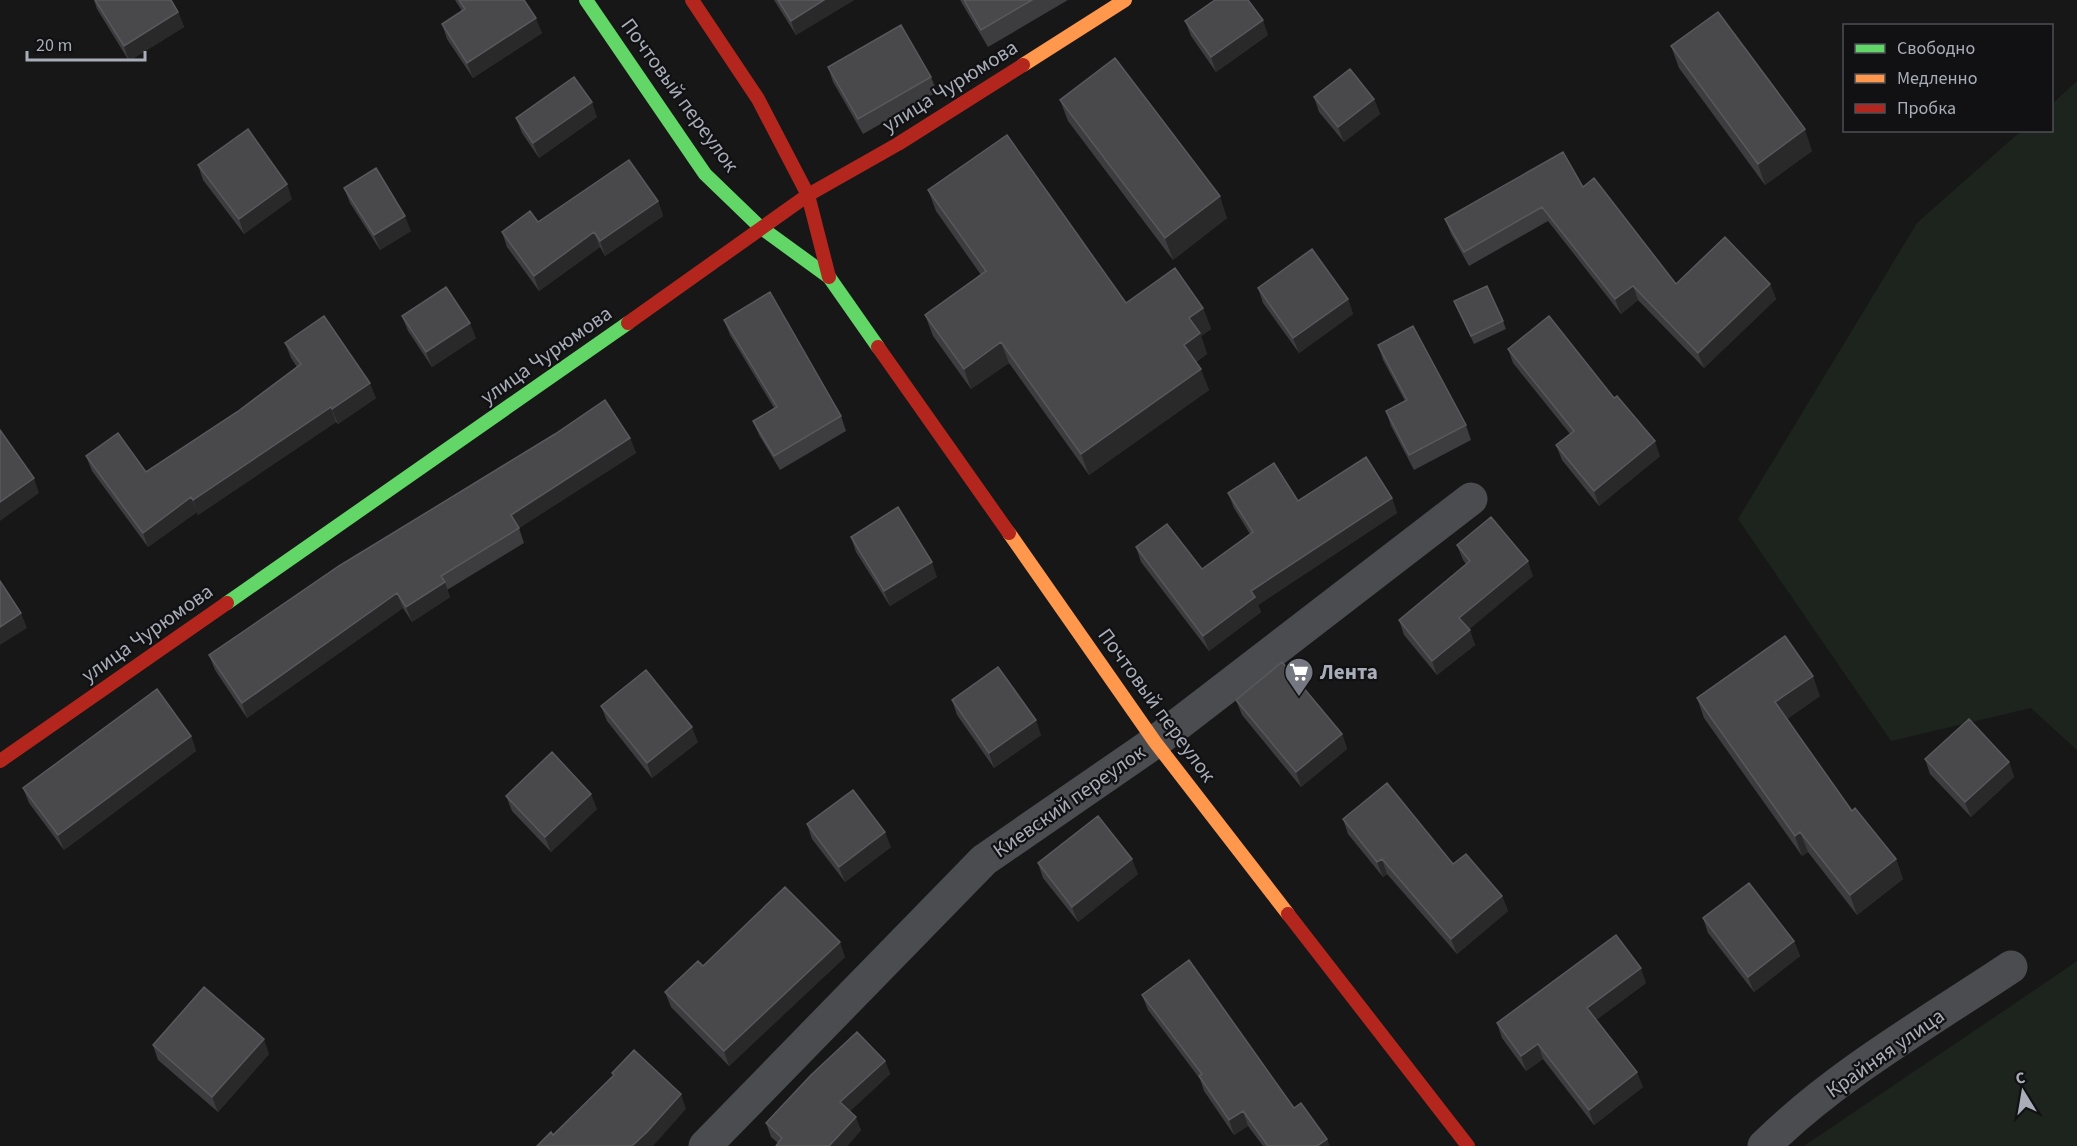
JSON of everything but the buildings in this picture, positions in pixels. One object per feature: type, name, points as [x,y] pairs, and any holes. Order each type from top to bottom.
[{"type":"street","name":"Почтовый переулок","points":[[586,0],[705,174],[760,227],[829,277],[1155,742],[1468,1146]]},
{"type":"street","name":"Почтовый переулок","points":[[692,0],[758,99],[808,195],[829,277]]},
{"type":"street","name":"улица Чурюмова","points":[[0,761],[671,294],[760,227],[808,195],[898,144],[1125,0]]},
{"type":"street","name":"Киевский переулок","points":[[705,1146],[984,860],[1155,742],[1471,499]]},
{"type":"street","name":"Крайняя улица","points":[[1764,1146],[1783,1127],[1855,1072],[2011,967]]},
{"type":"shaded area","points":[[2077,81],[2077,750],[2031,708],[1891,741],[1738,519],[1917,223],[2020,132],[2053,132],[2053,103]]},
{"type":"shaded area","points":[[2077,961],[2077,1146],[1804,1146],[2042,985]]},
{"type":"traffic: fast","points":[[586,0],[705,174],[760,227],[829,277],[878,347]]},
{"type":"traffic: fast","points":[[227,603],[628,323]]},
{"type":"traffic: slow","points":[[1023,65],[1125,0]]},
{"type":"traffic: slow","points":[[1009,533],[1155,742],[1288,914]]},
{"type":"traffic: jam","points":[[692,0],[758,99],[808,195],[829,277]]},
{"type":"traffic: jam","points":[[628,323],[808,195],[898,144],[1023,65]]},
{"type":"traffic: jam","points":[[878,347],[1009,533]]},
{"type":"traffic: jam","points":[[0,761],[227,603]]},
{"type":"traffic: jam","points":[[1288,914],[1468,1146]]},
{"type":"place","name":"Лента","points":[[1299,698]]}]
